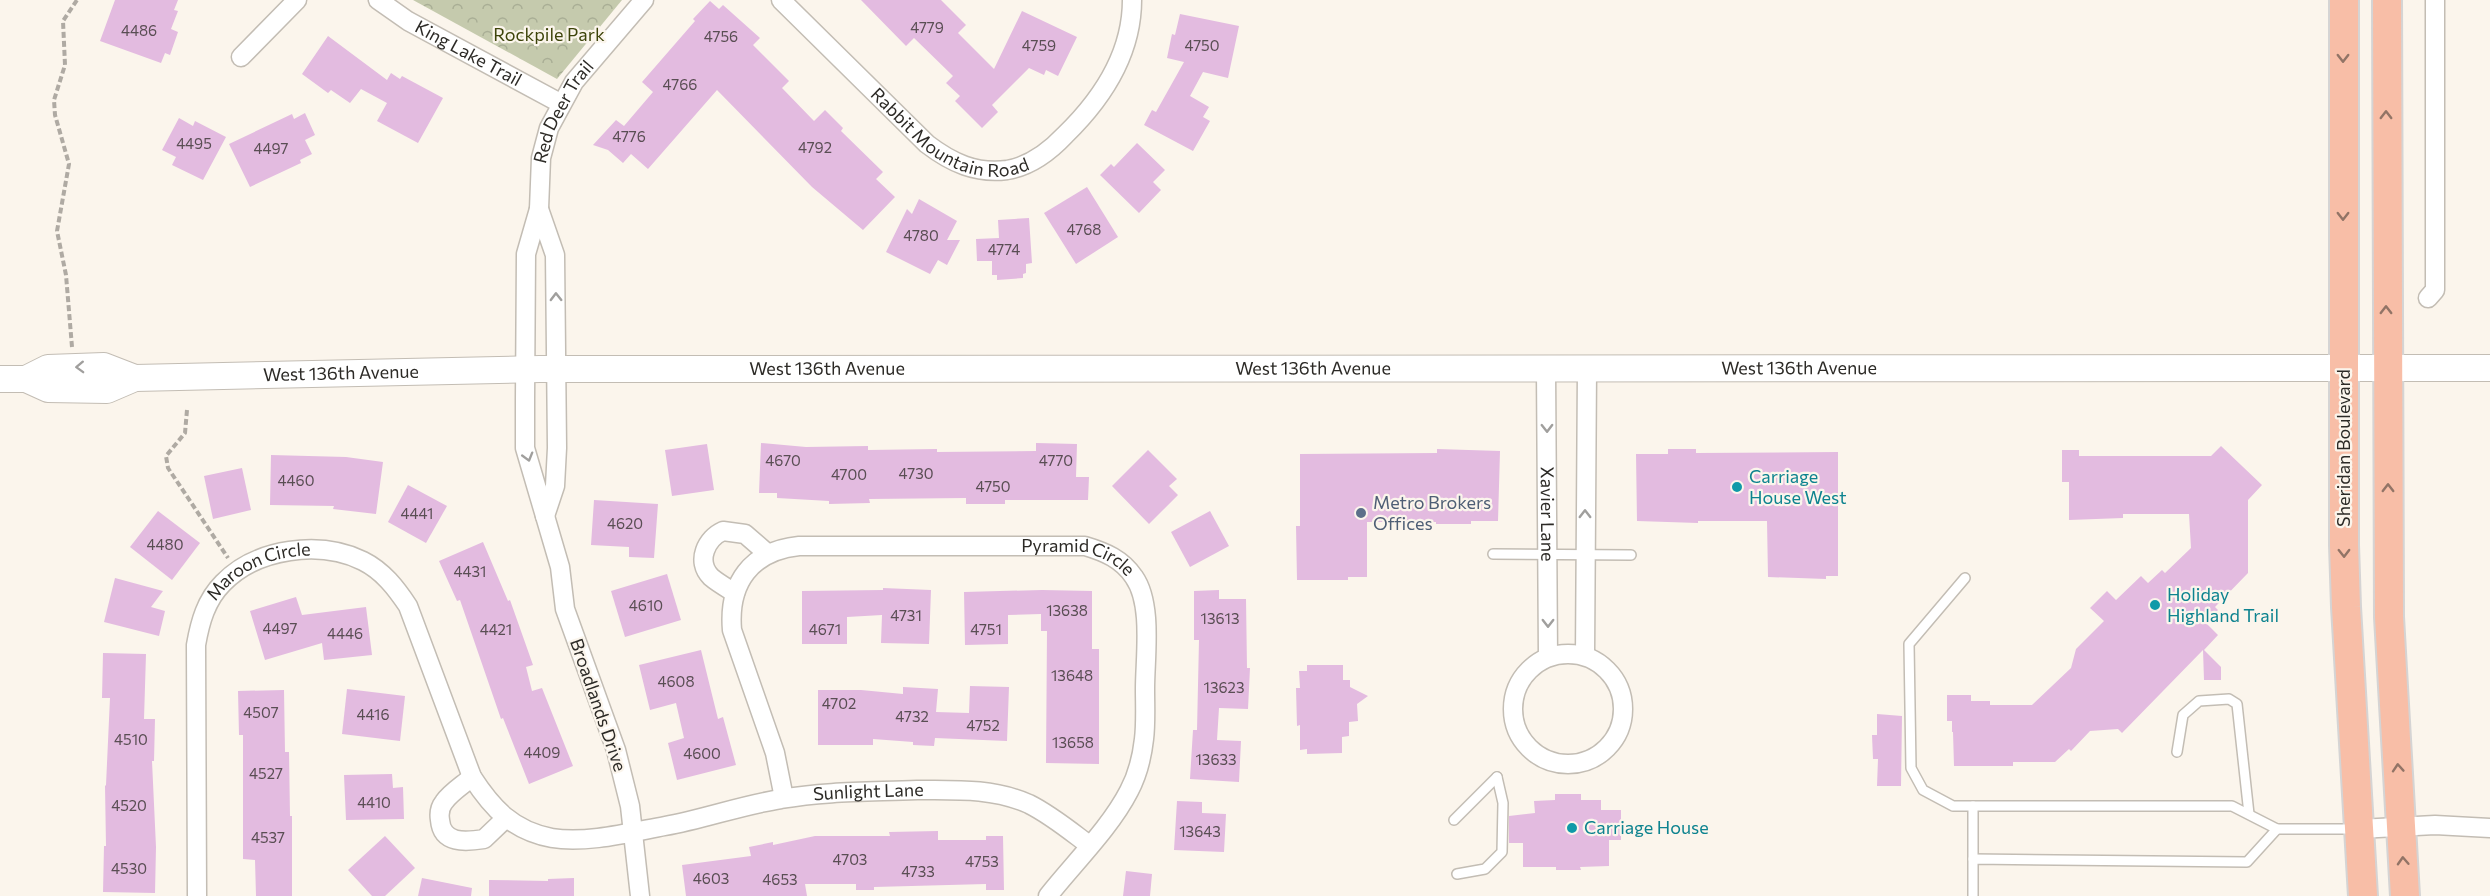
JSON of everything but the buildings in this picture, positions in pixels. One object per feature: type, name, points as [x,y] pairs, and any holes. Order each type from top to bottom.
[{"type":"main road","name":"Sheridan Boulevard","points":[[2343,0],[2343,368],[2346,607],[2363,896]]},
{"type":"main road","points":[[2387,0],[2386,288],[2389,368],[2389,617],[2405,896]]},
{"type":"main road","name":"West 136th Avenue","points":[[0,379],[26,380],[48,368],[104,366],[135,378],[557,369],[2490,368]]},
{"type":"street","points":[[241,57],[297,0]]},
{"type":"street","name":"King Lake Trail","points":[[378,0],[408,21],[560,103]]},
{"type":"street","name":"Red Deer Trail","points":[[525,370],[526,254],[539,208],[542,158],[549,128],[560,103],[574,82],[644,0]]},
{"type":"street","name":"Rabbit Mountain Road","points":[[781,0],[927,144],[955,163],[986,171],[1009,170],[1029,164],[1048,152],[1083,118],[1102,94],[1118,66],[1126,40],[1132,0]]},
{"type":"street","points":[[2428,298],[2435,291],[2436,0]]},
{"type":"street","name":"Red Deer Trail","points":[[539,208],[555,255],[557,369]]},
{"type":"street","points":[[545,516],[556,477],[557,369]]},
{"type":"street","points":[[1585,656],[1587,369]]},
{"type":"street","name":"Broadlands Drive","points":[[525,370],[525,448],[560,567],[565,609],[616,750],[635,831],[640,896]]},
{"type":"street","name":"Xavier Lane","points":[[1546,370],[1548,657]]},
{"type":"street","points":[[735,593],[711,577],[706,570],[703,554],[710,540],[723,531],[739,532],[746,534],[768,554]]},
{"type":"street","name":"Pyramid Circle","points":[[784,798],[775,753],[732,630],[731,611],[735,593],[740,581],[752,565],[768,554],[800,546],[1085,546],[1105,552],[1121,562],[1134,578],[1142,594],[1145,617],[1145,738],[1140,764],[1129,791],[1115,813],[1048,896]]},
{"type":"street","name":"Maroon Circle","points":[[197,896],[196,645],[200,623],[208,603],[222,584],[237,571],[261,558],[283,552],[320,550],[342,553],[364,561],[380,572],[396,588],[408,606],[472,777],[488,802],[506,818],[530,832],[553,838],[576,839],[635,831]]},
{"type":"street","points":[[1566,654],[1585,656],[1601,664],[1613,677],[1621,693],[1623,711],[1619,729],[1610,744],[1596,756],[1579,762],[1560,763],[1543,758],[1528,747],[1519,735],[1512,708],[1515,692],[1522,677],[1534,665],[1548,657],[1566,654]]},
{"type":"street","points":[[472,777],[444,802],[440,810],[442,831],[448,838],[457,840],[484,839],[506,818]]},
{"type":"street","name":"Sunlight Lane","points":[[635,831],[694,820],[784,798],[828,793],[969,789],[999,794],[1028,804],[1052,817],[1089,845]]},
{"type":"street","points":[[2359,828],[2435,825],[2490,828]]},
{"type":"lane","points":[[1493,554],[1631,555]]},
{"type":"lane","points":[[1965,578],[1909,644],[1911,768],[1923,790],[1953,806],[2232,806],[2277,829],[2359,828]]},
{"type":"lane","points":[[2176,752],[2183,715],[2199,700],[2229,699],[2236,704],[2249,814]]},
{"type":"lane","points":[[1454,820],[1497,777],[1503,803],[1502,852],[1485,869],[1457,874]]},
{"type":"lane","points":[[1972,896],[1973,806]]},
{"type":"lane","points":[[1973,859],[2247,862],[2277,829]]},
{"type":"path","points":[[72,348],[66,275],[57,231],[69,164],[55,115],[54,100],[65,65],[63,21],[77,0]]},
{"type":"path","points":[[186,410],[185,433],[166,456],[168,468],[237,571]]},
{"type":"green space","name":"Rockpile Park","points":[[413,0],[622,0],[557,79]]},
{"type":"place","name":"Carriage House West","points":[[1737,487]]},
{"type":"place","name":"Metro Brokers Offices","points":[[1361,513]]},
{"type":"place","name":"Holiday Highland Trail","points":[[2155,605]]},
{"type":"place","name":"Carriage House","points":[[1572,828]]}]
